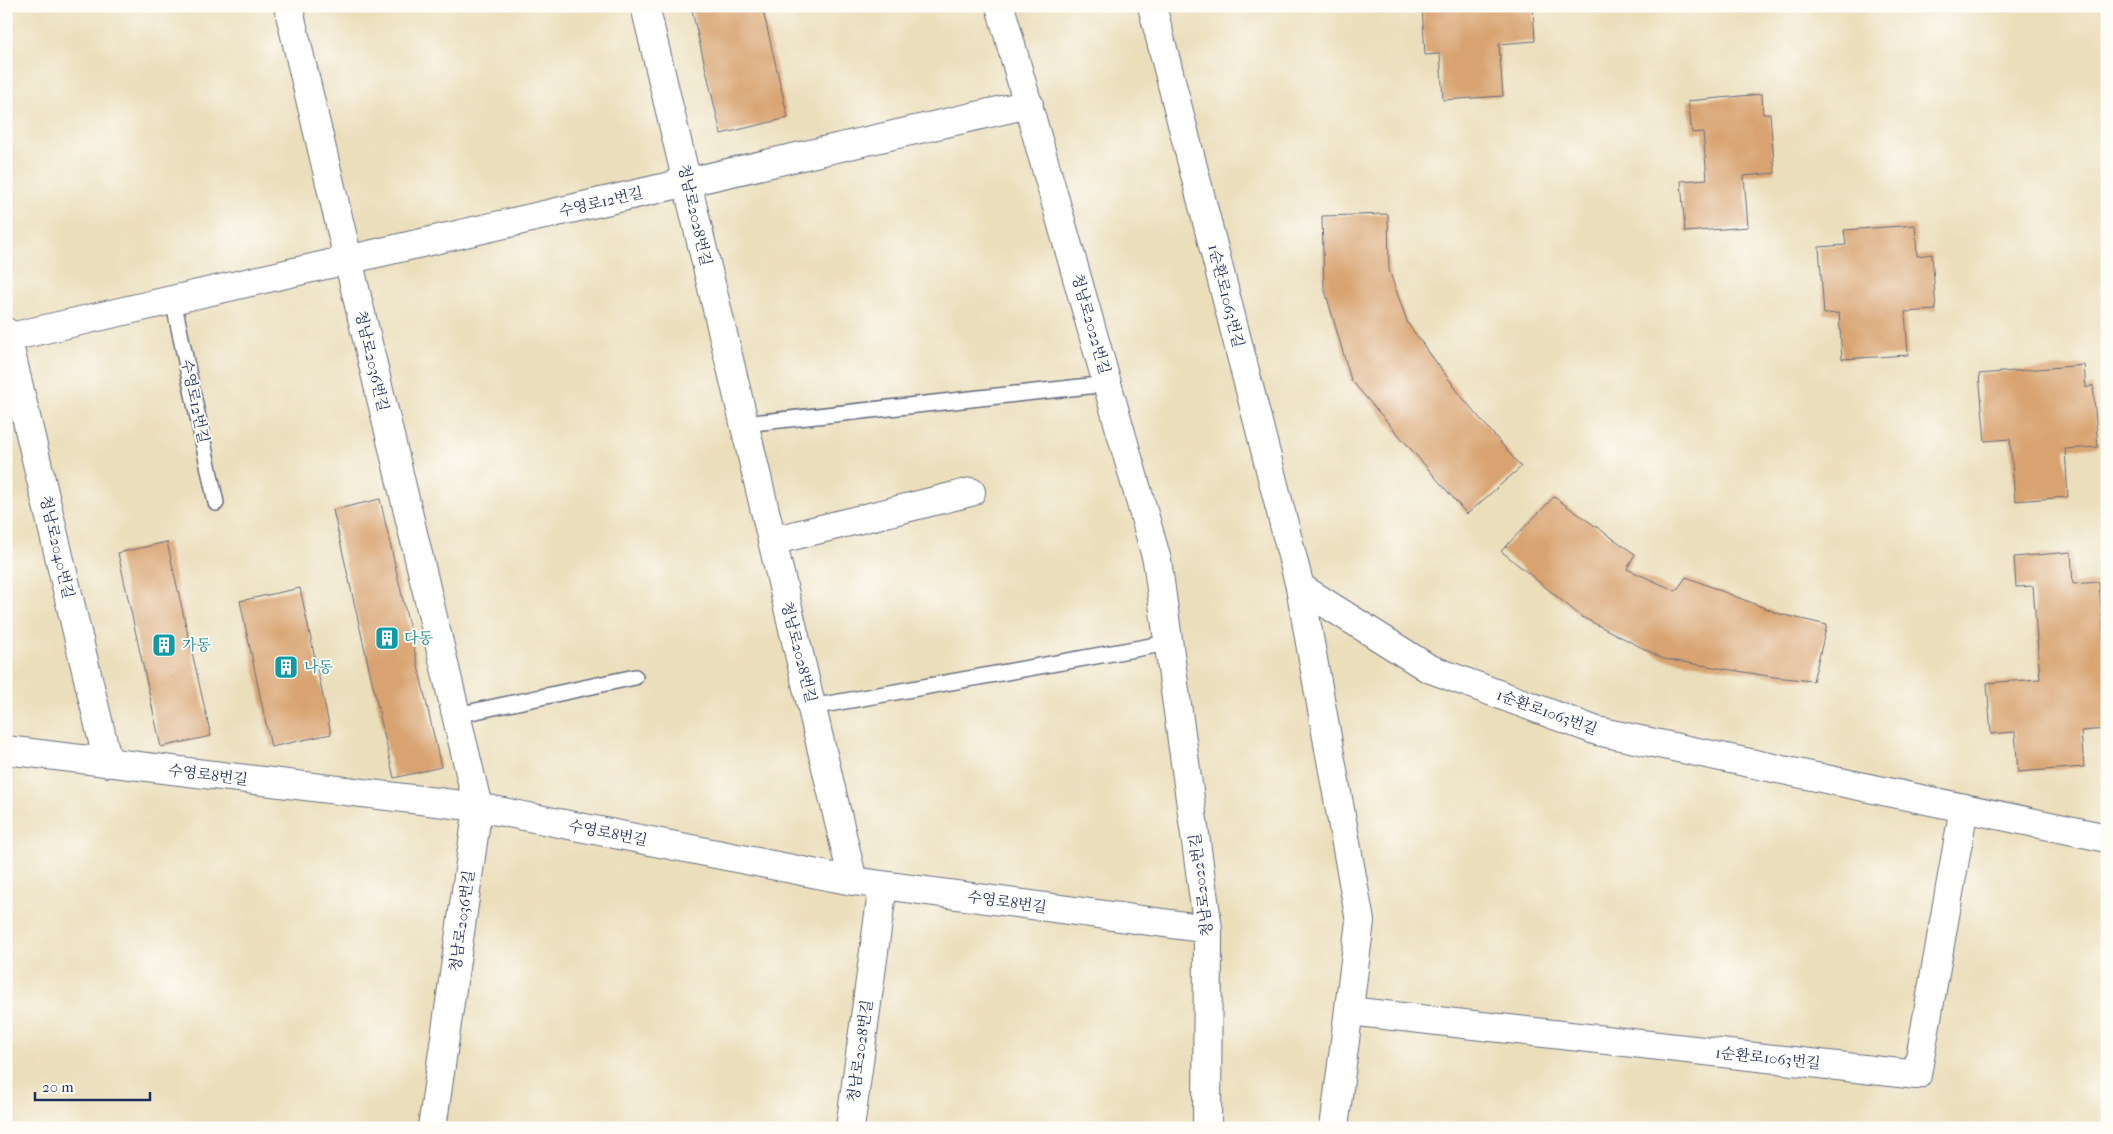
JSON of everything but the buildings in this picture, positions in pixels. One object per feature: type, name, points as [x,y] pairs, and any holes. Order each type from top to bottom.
[{"type":"street","name":"청남로2036번길","points":[[288,6],[478,807],[432,1128]]},
{"type":"street","name":"청남로2028번길","points":[[645,6],[853,881]]},
{"type":"street","name":"청남로2022번길","points":[[1000,6],[1157,560],[1208,929],[1207,1128]]},
{"type":"street","name":"1순환로1063번길","points":[[1152,6],[1300,587],[1360,920],[1334,1128]]},
{"type":"street","name":"수영로12번길","points":[[7,336],[173,300],[1029,104]]},
{"type":"street","name":"청남로2040번길","points":[[7,336],[108,763]]},
{"type":"street","points":[[772,541],[971,492]]},
{"type":"street","name":"1순환로1063번길","points":[[1300,587],[1428,668],[1597,731],[2107,838]]},
{"type":"street","name":"수영로8번길","points":[[6,750],[478,807],[853,881],[1208,929]]},
{"type":"street","name":"1순환로1063번길","points":[[1349,1011],[1917,1075],[1964,808]]},
{"type":"street","name":"청남로2028번길","points":[[850,1128],[883,885]]},
{"type":"lane","name":"수영로12번길","points":[[173,300],[216,503]]},
{"type":"lane","points":[[744,424],[1107,384]]},
{"type":"lane","points":[[812,707],[1168,643]]},
{"type":"lane","points":[[457,715],[635,677]]},
{"type":"place","name":"다동","points":[[387,638]]},
{"type":"place","name":"가동","points":[[164,645]]},
{"type":"place","name":"나동","points":[[286,667]]}]
